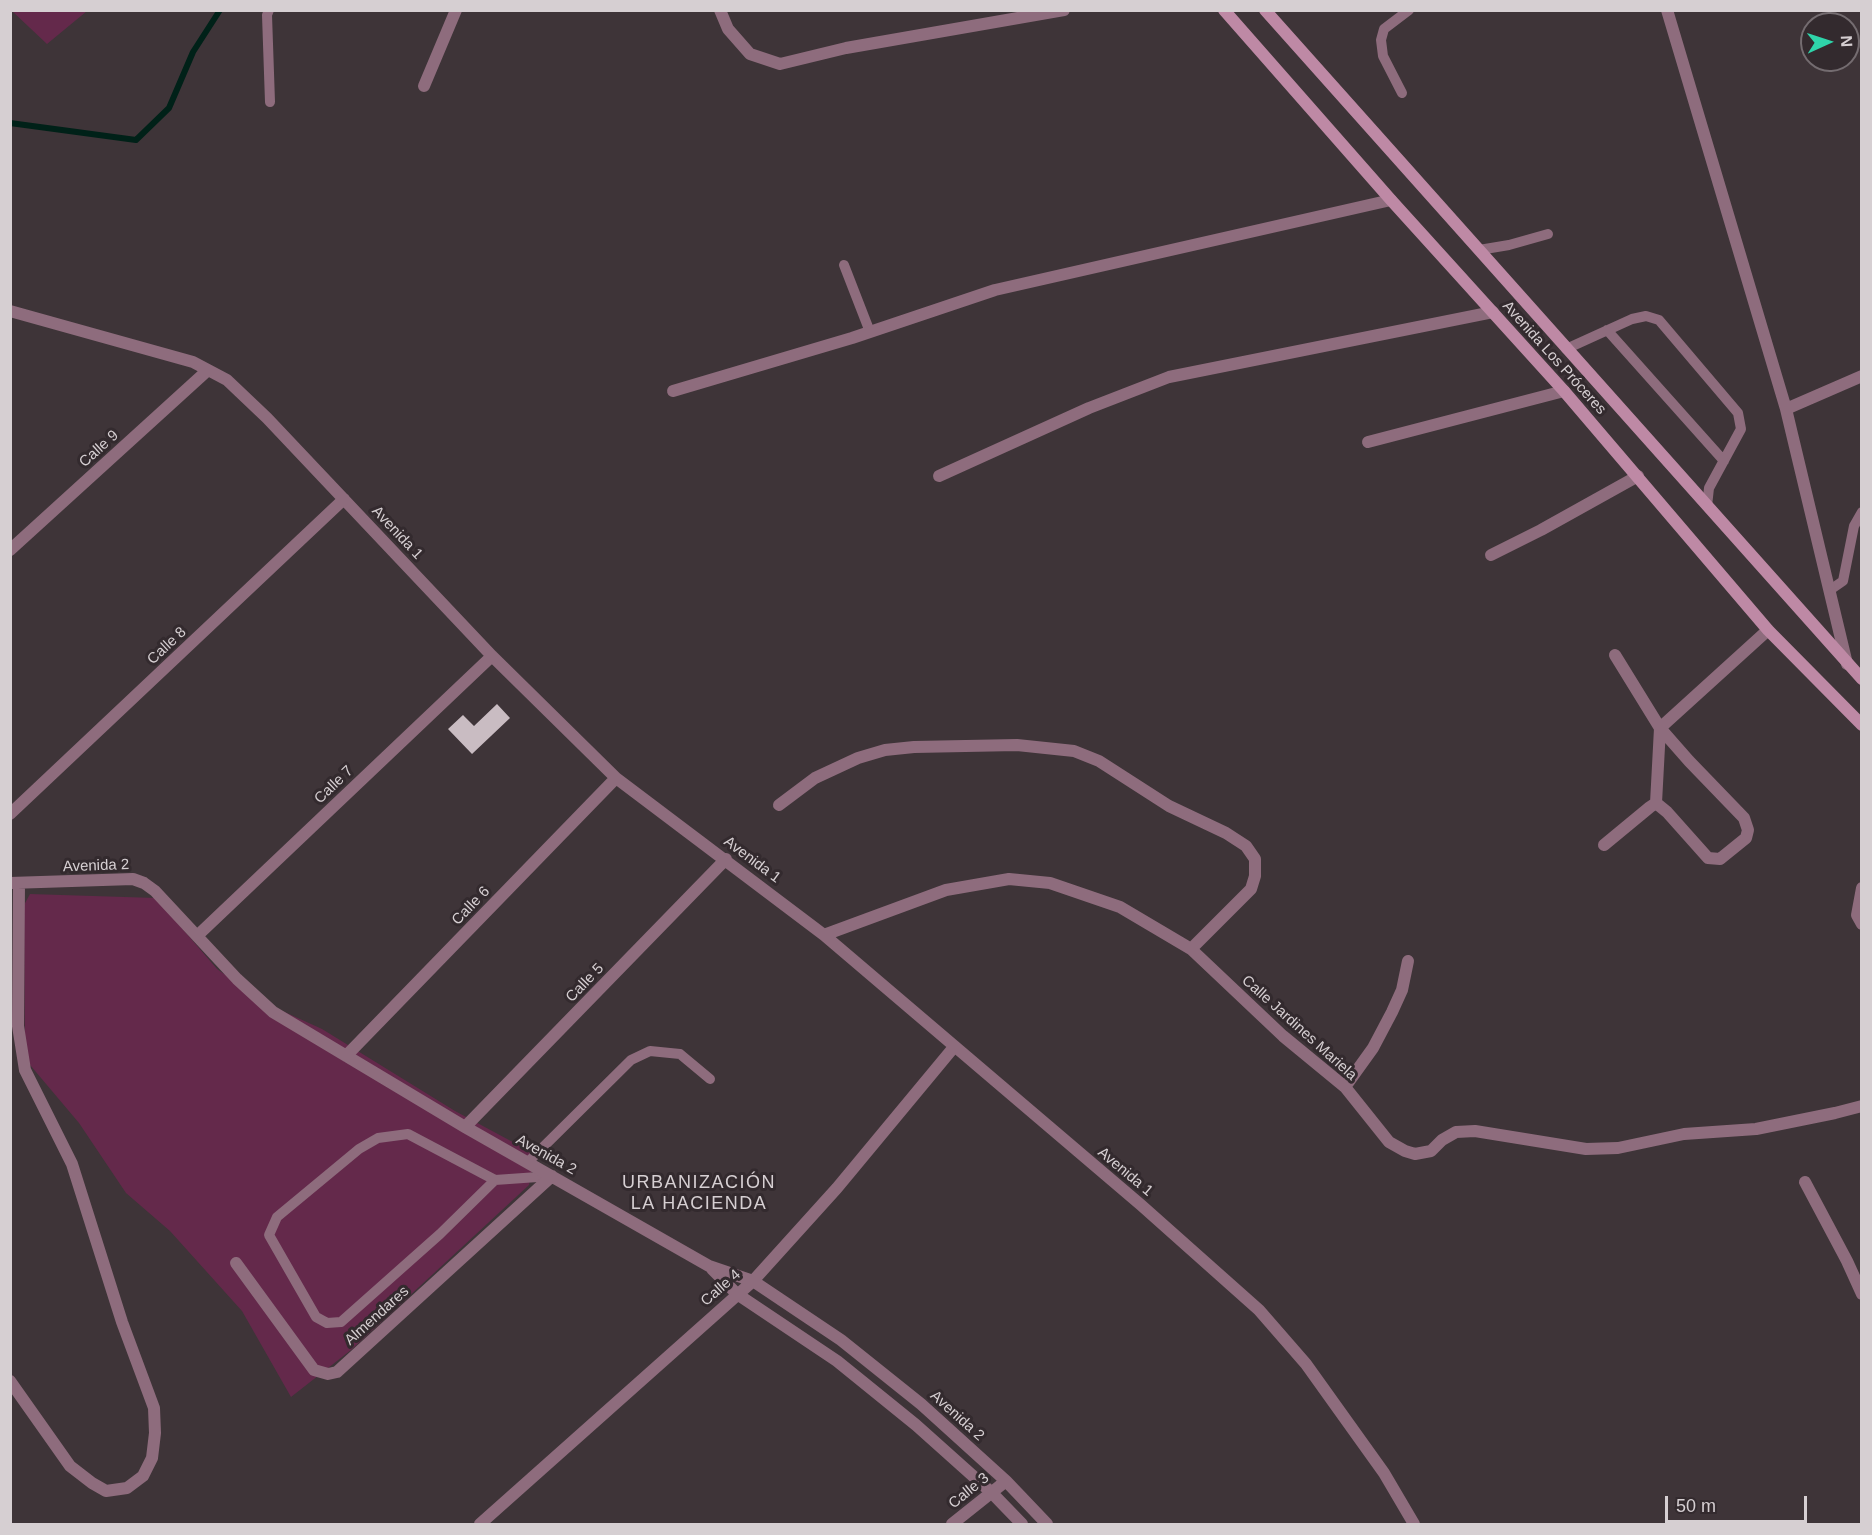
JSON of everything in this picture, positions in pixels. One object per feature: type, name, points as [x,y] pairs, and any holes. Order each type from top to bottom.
[{"type":"main road","name":"Avenida Los Próceres","points":[[1224,10],[1391,200],[1564,391],[1768,630],[1862,725]]},
{"type":"main road","name":"Avenida Los Próceres","points":[[1265,10],[1862,679]]},
{"type":"street","points":[[424,86],[456,10]]},
{"type":"street","points":[[720,10],[728,29],[750,54],[780,64],[846,48],[1064,10]]},
{"type":"street","points":[[1667,10],[1786,409],[1848,663]]},
{"type":"street","points":[[673,392],[870,332],[995,290],[1391,200]]},
{"type":"street","points":[[939,476],[1089,408],[1169,377],[1493,312]]},
{"type":"street","name":"Avenida 1","points":[[12,313],[193,362],[227,380],[344,499],[492,656],[616,778],[824,935],[1141,1204],[1259,1310],[1326,1391],[1384,1473],[1414,1524]]},
{"type":"street","name":"Calle 9","points":[[10,550],[208,370]]},
{"type":"street","points":[[1786,409],[1862,376]]},
{"type":"street","points":[[1368,442],[1564,391]]},
{"type":"street","points":[[1491,555],[1638,476]]},
{"type":"street","name":"Calle 8","points":[[10,814],[344,499]]},
{"type":"street","points":[[1656,803],[1660,728],[1768,630]]},
{"type":"street","points":[[1614,655],[1660,728],[1744,818],[1748,830],[1746,838],[1720,859],[1708,858],[1667,812],[1656,803]]},
{"type":"street","name":"Calle 7","points":[[197,936],[492,656]]},
{"type":"street","points":[[779,805],[815,778],[858,758],[885,750],[914,747],[1017,745],[1074,751],[1099,761],[1169,806],[1226,833],[1246,846],[1255,859],[1255,876],[1251,889],[1191,950]]},
{"type":"street","name":"Calle 6","points":[[346,1056],[616,778]]},
{"type":"street","points":[[1604,845],[1656,803]]},
{"type":"street","name":"Calle 5","points":[[465,1127],[726,859]]},
{"type":"street","name":"Avenida 2","points":[[15,884],[133,879],[144,883],[155,891],[237,979],[273,1012],[465,1127],[709,1266],[753,1281],[841,1340],[921,1404],[1006,1481],[1047,1524]]},
{"type":"street","name":"Calle Jardines Mariela","points":[[824,935],[946,890],[1009,879],[1050,883],[1120,907],[1191,950],[1283,1036],[1345,1087],[1389,1142],[1415,1154],[1431,1151],[1442,1140],[1456,1132],[1475,1131],[1586,1149],[1618,1148],[1684,1134],[1756,1129],[1862,1106]]},
{"type":"street","points":[[10,1381],[70,1466],[92,1483],[106,1491],[127,1488],[143,1476],[152,1458],[155,1433],[154,1408],[122,1322],[72,1164],[25,1070],[18,1026],[15,884]]},
{"type":"street","points":[[1862,888],[1857,915],[1862,924]]},
{"type":"street","points":[[1345,1087],[1373,1048],[1392,1012],[1402,990],[1408,961]]},
{"type":"street","name":"Calle 4","points":[[480,1524],[753,1281],[837,1188],[954,1047]]},
{"type":"street","name":"Almendares","points":[[236,1263],[315,1370],[328,1374],[337,1372],[552,1176]]},
{"type":"street","points":[[1805,1182],[1862,1294]]},
{"type":"street","points":[[709,1266],[737,1294],[837,1361],[916,1425],[992,1492],[1022,1524]]},
{"type":"street","name":"Calle 3","points":[[952,1524],[1006,1481]]},
{"type":"lane","points":[[269,10],[267,15],[270,102]]},
{"type":"lane","points":[[1402,93],[1383,56],[1381,40],[1384,29],[1409,10]]},
{"type":"lane","points":[[1479,250],[1509,245],[1548,234]]},
{"type":"lane","points":[[844,265],[870,332]]},
{"type":"lane","points":[[1566,349],[1632,319],[1646,316],[1659,320],[1738,413],[1741,429],[1709,488],[1707,506]]},
{"type":"lane","points":[[1607,330],[1724,460]]},
{"type":"lane","points":[[1830,590],[1843,581],[1854,526],[1862,512]]},
{"type":"lane","points":[[1848,663],[1862,669]]},
{"type":"lane","points":[[528,1162],[631,1060],[650,1051],[680,1054],[710,1079]]},
{"type":"lane","points":[[495,1180],[440,1234],[341,1322],[327,1323],[316,1317],[269,1235],[277,1217],[359,1149],[378,1138],[408,1134],[495,1180],[552,1176]]},
{"type":"shaded area","points":[[12,11],[87,11],[47,44]]},
{"type":"shaded area","points":[[30,894],[156,898],[217,969],[267,1004],[322,1029],[455,1111],[535,1154],[529,1185],[351,1350],[291,1397],[242,1311],[170,1231],[126,1193],[79,1123],[25,1059],[24,905]]},
{"type":"building","points":[[497,704],[510,718],[472,754],[448,729],[463,715],[474,726]]},
{"type":"waterway","points":[[10,123],[136,140],[169,108],[193,52],[220,10]]},
{"type":"district","name":"URBANIZACIÓN LA HACIENDA","points":[[699,1193]]}]
